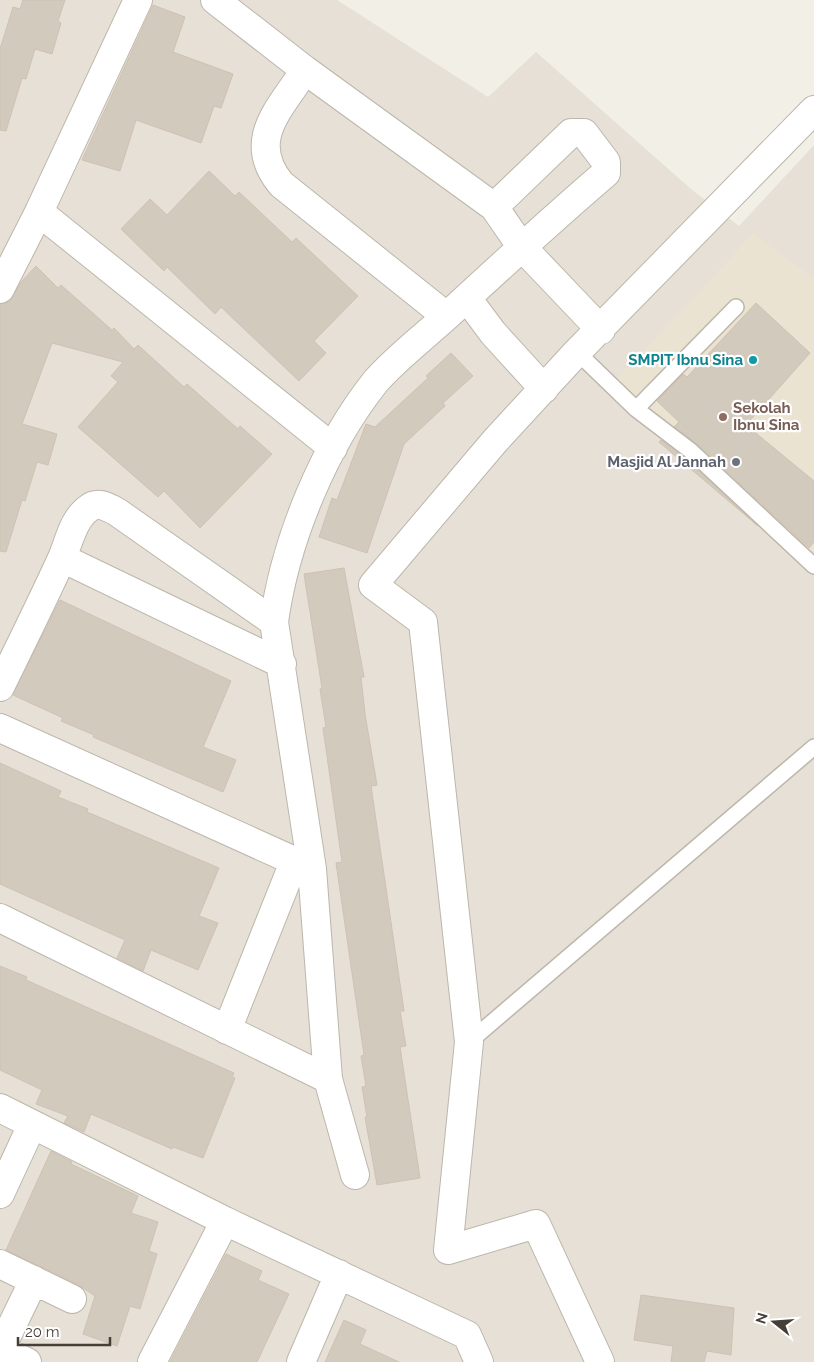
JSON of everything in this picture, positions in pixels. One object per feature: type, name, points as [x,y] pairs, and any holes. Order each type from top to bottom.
[{"type":"street","points":[[0,289],[39,212],[138,0]]},
{"type":"street","points":[[215,0],[305,70],[494,207],[521,246],[601,330]]},
{"type":"street","points":[[305,70],[266,131],[264,154],[270,170],[281,184],[446,316]]},
{"type":"street","points":[[600,1362],[536,1224],[448,1250],[469,1042],[422,622],[373,585],[495,441],[577,352],[601,330],[814,110]]},
{"type":"street","points":[[356,1175],[328,1078],[282,664],[274,622],[279,588],[296,529],[346,424],[377,380],[521,246],[606,173],[606,162],[584,133],[571,132],[494,207]]},
{"type":"street","points":[[39,212],[333,448]]},
{"type":"street","points":[[466,298],[493,333],[544,389]]},
{"type":"street","points":[[0,687],[62,558],[76,521],[88,508],[104,505],[117,512],[274,622]]},
{"type":"street","points":[[62,558],[282,664]]},
{"type":"street","points":[[0,728],[303,865]]},
{"type":"street","points":[[227,1030],[303,865]]},
{"type":"street","points":[[0,918],[328,1078]]},
{"type":"street","points":[[0,1108],[32,1126],[225,1221],[468,1335],[479,1362]]},
{"type":"street","points":[[0,1194],[32,1126]]},
{"type":"street","points":[[152,1362],[225,1221]]},
{"type":"street","points":[[0,1264],[72,1299]]},
{"type":"street","points":[[301,1362],[339,1274]]},
{"type":"street","points":[[27,1362],[0,1349],[34,1280]]},
{"type":"street","points":[[457,1362],[468,1335]]},
{"type":"lane","points":[[636,409],[736,307]]},
{"type":"lane","points":[[577,352],[636,409],[691,451],[814,566]]},
{"type":"lane","points":[[469,1042],[814,747]]},
{"type":"shaded area","points":[[0,0],[337,0],[488,97],[536,52],[691,189],[739,226],[814,145],[814,1362],[0,1362]]},
{"type":"shaded area","name":"Sekolah Ibnu Sina","points":[[753,234],[814,278],[814,575],[659,442],[605,392]]},
{"type":"building","points":[[23,0],[65,0],[58,21],[61,23],[52,54],[35,49],[26,79],[22,78],[6,131],[0,130],[0,49],[13,7],[20,9]]},
{"type":"building","points":[[153,5],[185,17],[173,52],[233,74],[221,108],[214,106],[201,143],[136,120],[120,171],[82,160]]},
{"type":"building","points":[[209,171],[235,196],[239,192],[292,242],[296,238],[358,296],[314,341],[326,353],[299,381],[221,307],[215,314],[167,267],[164,271],[121,229],[150,199],[167,215]]},
{"type":"building","points":[[36,266],[58,288],[61,285],[112,330],[114,328],[134,349],[138,345],[184,387],[187,384],[238,429],[240,426],[272,454],[200,528],[164,491],[158,497],[78,427],[118,382],[111,376],[123,362],[52,343],[22,424],[57,434],[48,465],[37,462],[25,501],[22,500],[6,552],[0,551],[0,304],[9,302],[22,281]]},
{"type":"building","points":[[756,303],[810,353],[746,425],[814,481],[814,542],[809,548],[697,444],[674,427],[679,422],[657,401],[683,374],[687,377]]},
{"type":"building","points":[[451,353],[473,376],[443,403],[445,406],[404,444],[367,553],[319,537],[332,498],[337,500],[366,424],[375,427],[428,378],[426,376]]},
{"type":"building","points":[[661,440],[685,458],[758,526],[659,442]]},
{"type":"building","points":[[344,568],[364,677],[361,677],[365,714],[377,785],[371,786],[404,1011],[400,1011],[406,1046],[400,1047],[420,1178],[377,1185],[365,1117],[367,1117],[362,1087],[366,1086],[361,1056],[364,1055],[336,863],[342,862],[323,728],[326,727],[320,689],[322,688],[304,574]]},
{"type":"building","points":[[60,600],[231,681],[203,747],[236,760],[223,792],[93,737],[94,735],[61,721],[63,718],[13,695]]},
{"type":"building","points":[[0,763],[61,791],[58,797],[88,809],[87,812],[219,868],[199,916],[218,923],[198,970],[151,950],[143,971],[117,958],[125,940],[0,884]]},
{"type":"building","points":[[0,966],[27,977],[26,980],[234,1073],[232,1077],[235,1078],[203,1158],[173,1147],[172,1149],[91,1114],[84,1132],[64,1123],[68,1116],[36,1104],[42,1090],[0,1070]]},
{"type":"building","points":[[51,1151],[72,1162],[71,1164],[138,1196],[131,1213],[158,1222],[149,1251],[157,1254],[140,1309],[130,1306],[117,1346],[83,1334],[95,1296],[79,1285],[6,1250]]},
{"type":"building","points":[[226,1254],[262,1271],[258,1280],[289,1294],[257,1362],[170,1362]]},
{"type":"building","points":[[641,1295],[734,1308],[731,1355],[707,1351],[704,1362],[671,1362],[673,1346],[634,1340]]},
{"type":"building","points":[[344,1320],[366,1330],[360,1344],[399,1362],[325,1362]]},
{"type":"place","name":"SMPIT Ibnu Sina","points":[[753,360]]},
{"type":"place","name":"Sekolah Ibnu Sina","points":[[723,417]]},
{"type":"place","name":"Masjid Al Jannah","points":[[736,462]]}]
